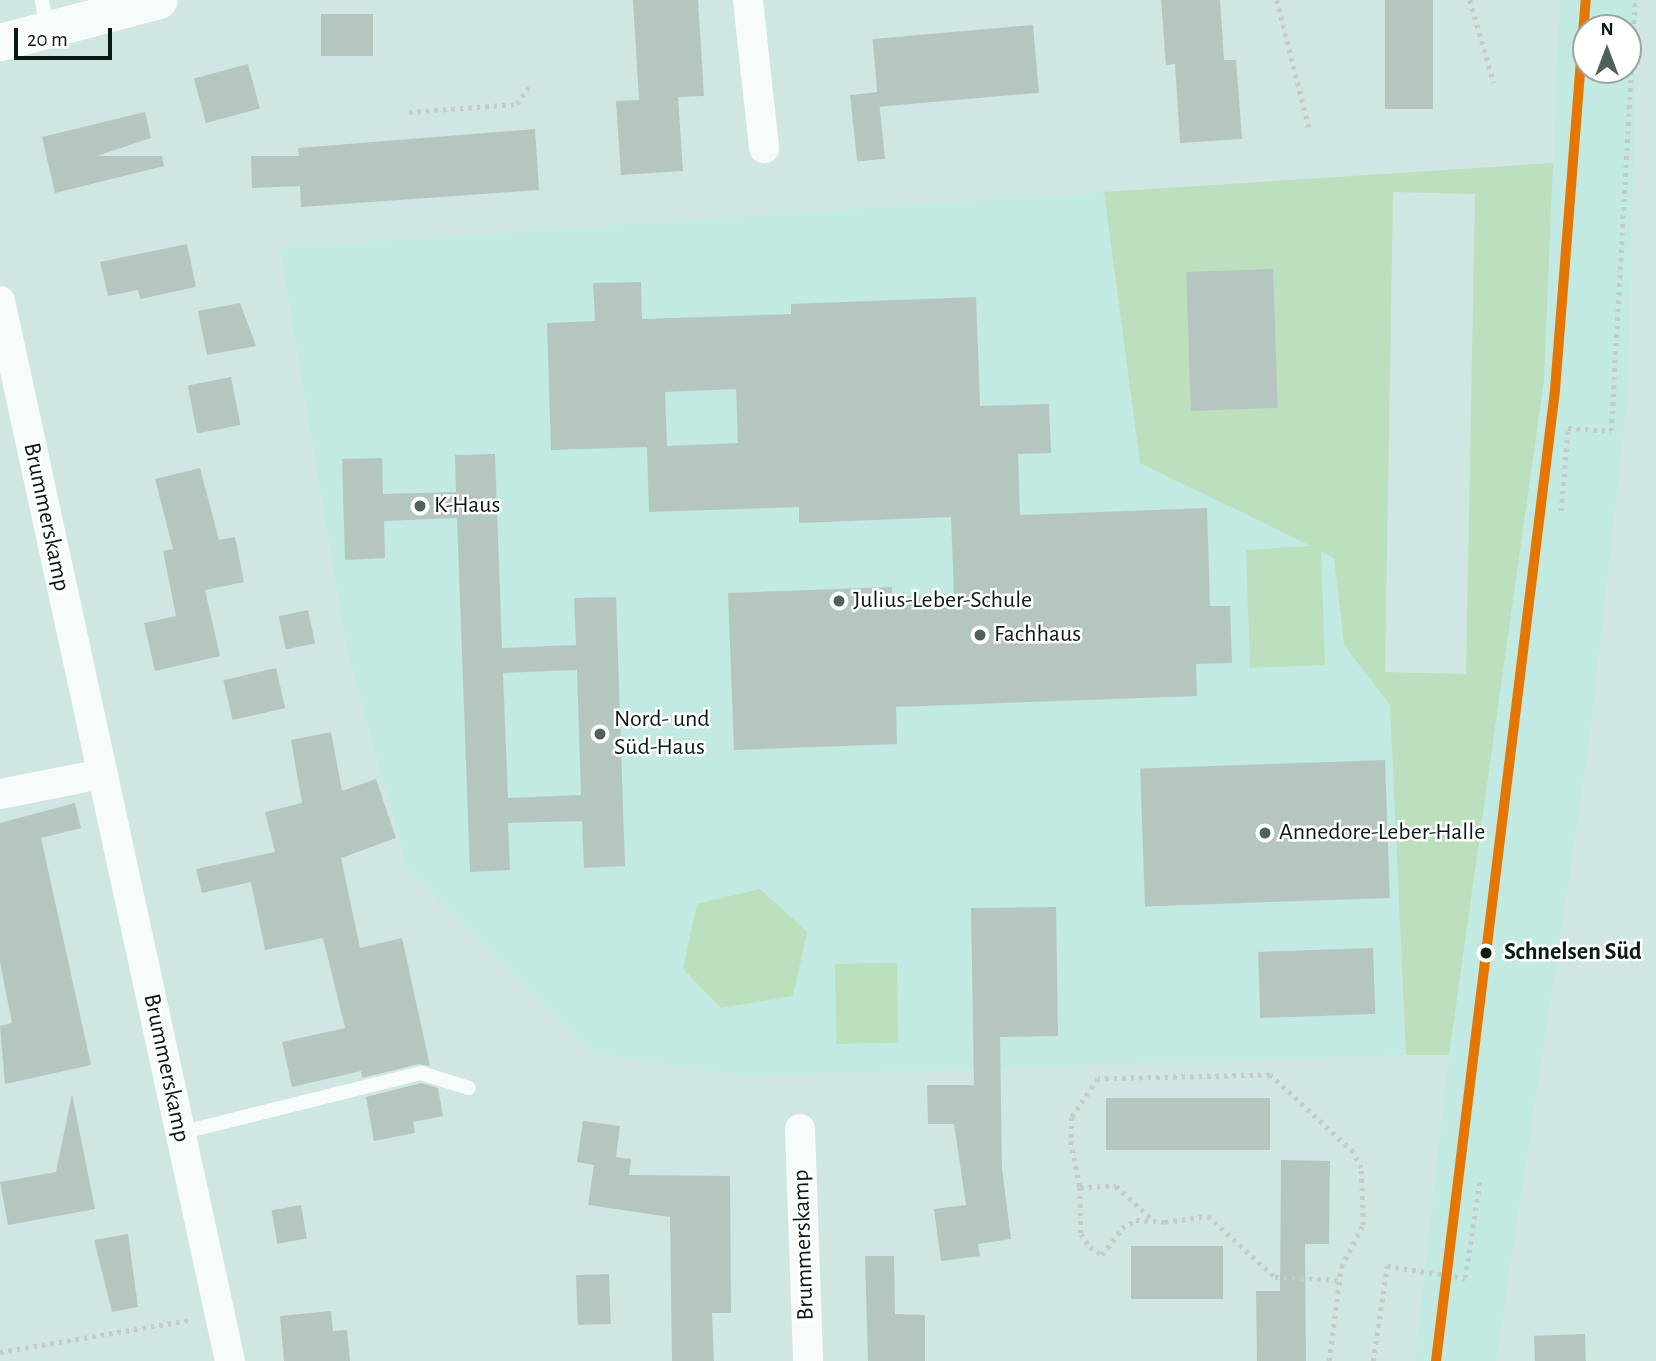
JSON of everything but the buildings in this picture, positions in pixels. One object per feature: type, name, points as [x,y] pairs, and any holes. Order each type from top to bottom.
[{"type":"street","points":[[748,0],[764,148]]},
{"type":"street","points":[[0,42],[45,16],[145,2]]},
{"type":"street","name":"Brummerskamp","points":[[0,301],[230,1361]]},
{"type":"street","points":[[0,794],[101,774]]},
{"type":"street","name":"Brummerskamp","points":[[800,1129],[808,1361]]},
{"type":"lane","points":[[180,1133],[421,1073],[469,1087]]},
{"type":"path","points":[[1278,0],[1309,127]]},
{"type":"path","points":[[1470,0],[1494,83]]},
{"type":"path","points":[[1561,511],[1567,428],[1611,431],[1635,0]]},
{"type":"path","points":[[409,111],[517,104],[530,85]]},
{"type":"path","points":[[1329,1361],[1338,1280],[1363,1226],[1361,1168],[1353,1152],[1270,1074],[1098,1079],[1072,1117],[1071,1141],[1080,1188],[1081,1234],[1102,1255],[1122,1228],[1136,1220],[1151,1218],[1165,1222],[1208,1216],[1275,1277],[1338,1280]]},
{"type":"path","points":[[1373,1361],[1387,1266],[1465,1278],[1480,1179]]},
{"type":"path","points":[[1080,1188],[1116,1186],[1151,1218]]},
{"type":"path","points":[[0,1352],[219,1315]]},
{"type":"shaded area","points":[[1560,0],[1637,0],[1637,14],[1572,14],[1572,84],[1635,84],[1628,391],[1588,751],[1496,1361],[1415,1361],[1449,1055],[1544,380]]},
{"type":"shaded area","points":[[1553,163],[1544,380],[1449,1055],[1406,1055],[1390,705],[1344,645],[1334,558],[1321,551],[1325,665],[1250,668],[1246,550],[1311,546],[1140,463],[1104,192]],"holes":[[[1393,192],[1475,194],[1466,674],[1385,672]]]},
{"type":"shaded area","name":"Julius-Leber-Schule","points":[[1104,192],[1140,463],[1334,557],[1344,645],[1390,705],[1406,1055],[744,1076],[594,1053],[407,868],[347,648],[280,248]]},
{"type":"shaded area","points":[[760,889],[807,932],[793,996],[721,1008],[683,969],[697,904]]},
{"type":"shaded area","points":[[897,963],[898,1043],[836,1044],[835,964]]},
{"type":"transit line","points":[[1436,1361],[1555,390],[1586,0]]},
{"type":"place","name":"K-Haus","points":[[420,506]]},
{"type":"place","name":"Julius-Leber-Schule","points":[[839,601]]},
{"type":"place","name":"Fachhaus","points":[[980,635]]},
{"type":"place","name":"Nord- und Süd-Haus","points":[[600,734]]},
{"type":"place","name":"Annedore-Leber-Halle","points":[[1265,833]]},
{"type":"place","name":"Schnelsen Süd","points":[[1486,953]]}]
